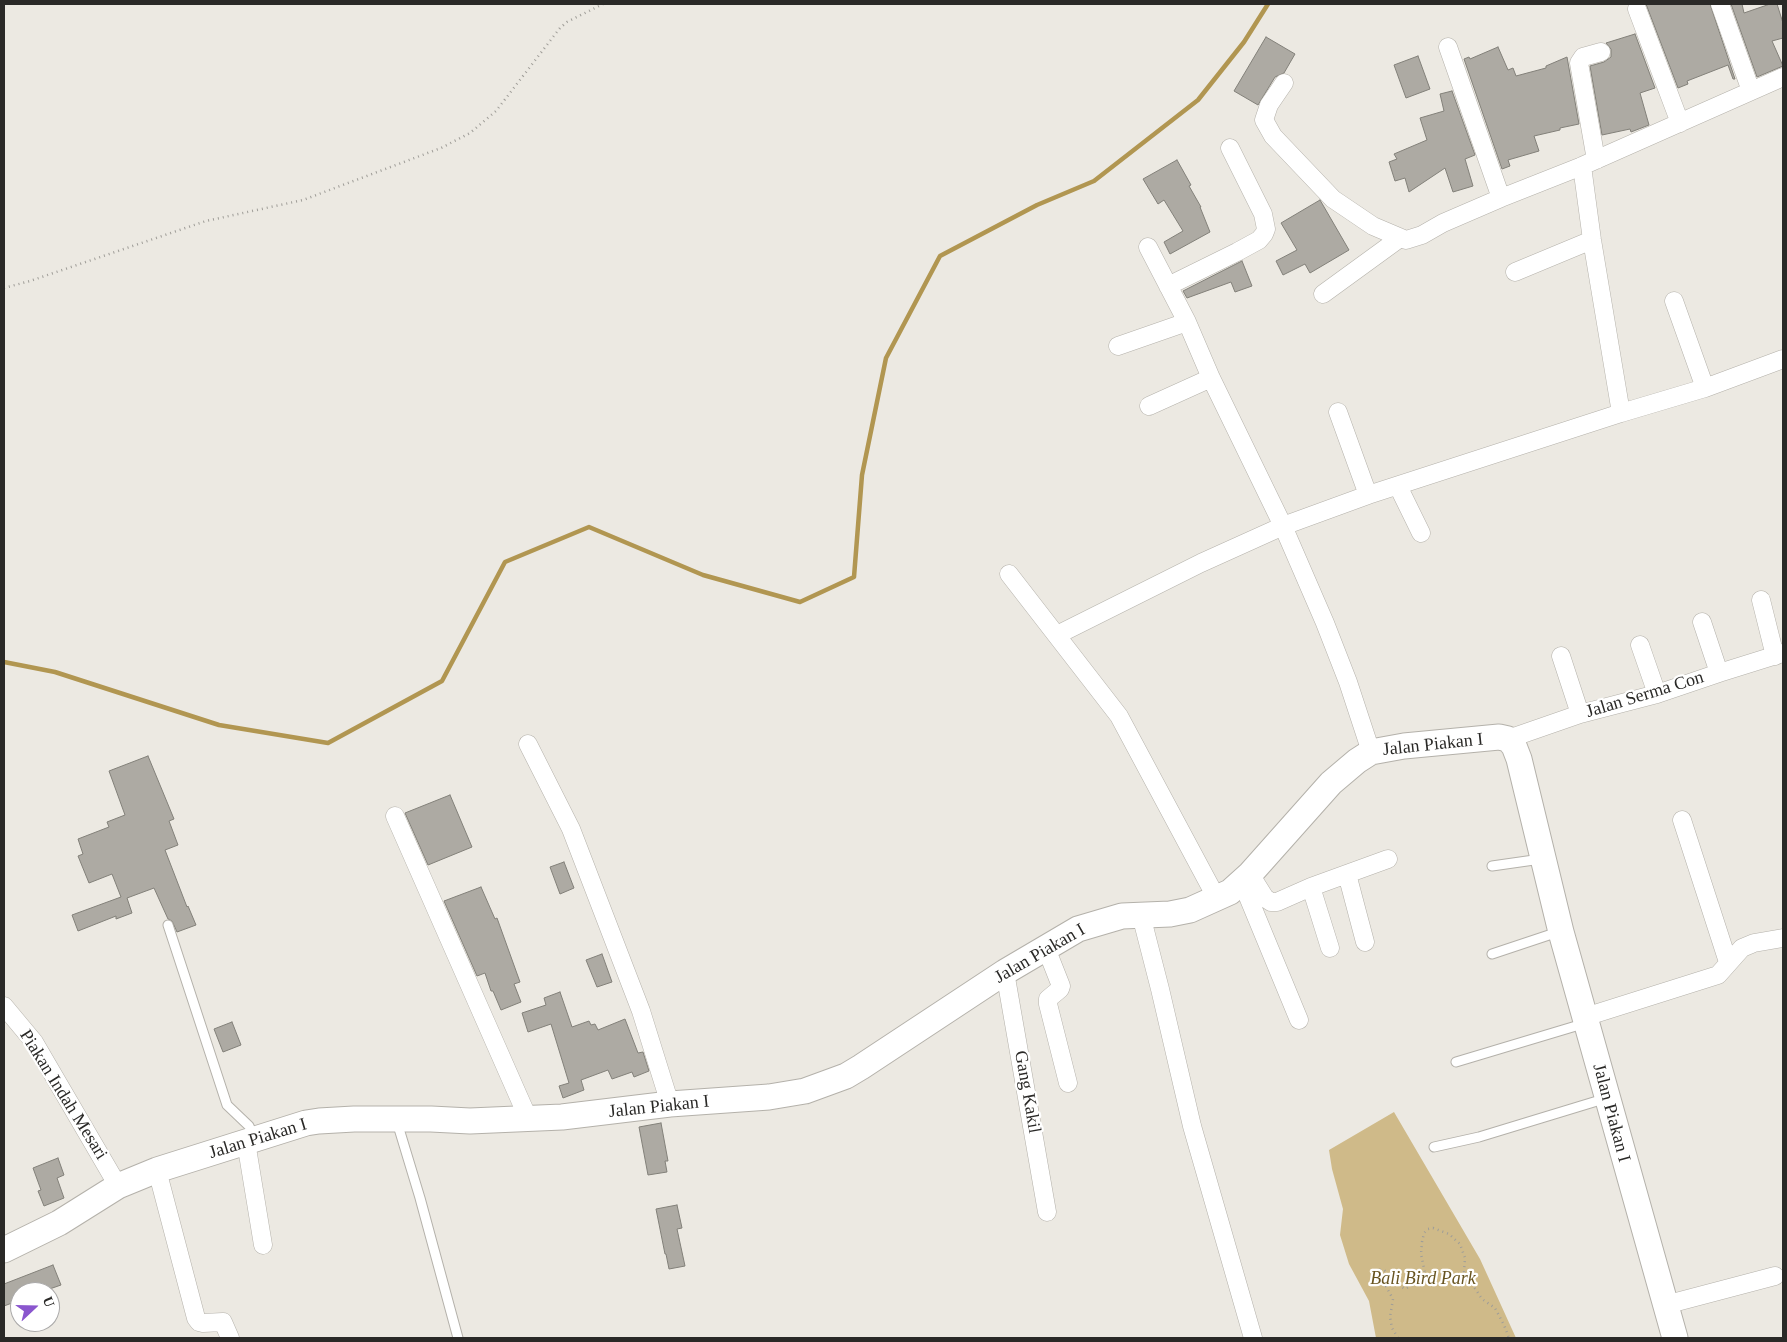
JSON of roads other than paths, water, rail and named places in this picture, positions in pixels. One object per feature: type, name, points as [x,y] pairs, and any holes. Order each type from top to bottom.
[{"type":"street","points":[[1720,4],[1751,91]]},
{"type":"street","points":[[1637,9],[1680,123]]},
{"type":"street","points":[[1448,47],[1501,198]]},
{"type":"street","points":[[1601,52],[1583,57],[1579,63],[1589,163],[1592,240],[1621,413]]},
{"type":"street","points":[[1284,83],[1269,105],[1264,120],[1273,136],[1333,199],[1373,226],[1409,240],[1501,198],[1589,163],[1783,77]]},
{"type":"street","points":[[1168,286],[1237,252],[1259,240],[1264,234],[1266,229],[1263,214],[1230,148]]},
{"type":"street","points":[[1323,294],[1400,238]]},
{"type":"street","points":[[1515,272],[1592,240]]},
{"type":"street","points":[[1148,246],[1187,322],[1211,378],[1283,526],[1348,682],[1371,752]]},
{"type":"street","points":[[1674,301],[1706,388]]},
{"type":"street","points":[[1118,346],[1187,322]]},
{"type":"street","points":[[1057,635],[1201,563],[1283,526],[1368,495],[1621,413],[1706,388],[1783,359]]},
{"type":"street","points":[[1148,406],[1211,378]]},
{"type":"street","points":[[1338,412],[1368,495]]},
{"type":"street","points":[[1398,486],[1421,533]]},
{"type":"street","points":[[1010,574],[1119,716],[1217,899]]},
{"type":"street","points":[[1761,600],[1779,654]]},
{"type":"street","points":[[1702,622],[1719,672]]},
{"type":"street","points":[[1640,645],[1657,694]]},
{"type":"street","name":"Jalan Serma Con","points":[[1508,739],[1580,714],[1657,694],[1719,672],[1779,654]]},
{"type":"street","points":[[1561,656],[1580,714]]},
{"type":"street","name":"Jalan Piakan I","points":[[4,1250],[59,1222],[118,1186],[157,1170],[251,1140],[319,1121],[396,1119],[470,1121],[562,1117],[670,1104],[769,1097],[805,1091],[838,1079],[889,1050],[1005,972],[1078,929],[1122,916],[1170,914],[1190,910],[1217,899],[1246,878],[1331,783],[1357,760],[1371,752],[1418,744],[1499,737],[1508,739],[1514,746],[1519,759],[1561,932],[1675,1338]]},
{"type":"street","points":[[528,744],[571,829],[641,1011],[670,1104]]},
{"type":"street","points":[[394,816],[528,1118]]},
{"type":"street","points":[[1682,820],[1728,962]]},
{"type":"street","points":[[1246,878],[1265,898],[1271,902],[1277,902],[1388,859]]},
{"type":"street","points":[[1347,874],[1365,942]]},
{"type":"street","points":[[1246,878],[1299,1020]]},
{"type":"street","points":[[1311,888],[1330,948]]},
{"type":"street","points":[[1141,915],[1192,1126],[1253,1338]]},
{"type":"street","points":[[1586,1020],[1718,974],[1739,950],[1747,945],[1783,938]]},
{"type":"street","points":[[1046,948],[1061,986],[1048,999],[1048,1004],[1068,1083]]},
{"type":"street","name":"Gang Kakil","points":[[1005,972],[1047,1212]]},
{"type":"street","name":"Piakan Indah Mesari","points":[[4,1006],[34,1042],[118,1186]]},
{"type":"street","points":[[251,1140],[263,1245]]},
{"type":"street","points":[[157,1170],[196,1318],[199,1322],[203,1323],[223,1322],[230,1338]]},
{"type":"street","points":[[1665,1305],[1775,1276]]},
{"type":"lane","points":[[1492,866],[1543,859]]},
{"type":"lane","points":[[168,925],[227,1105],[249,1126],[251,1140]]},
{"type":"lane","points":[[1492,954],[1561,932]]},
{"type":"lane","points":[[1456,1062],[1586,1020]]},
{"type":"lane","points":[[1434,1147],[1479,1137],[1607,1098]]},
{"type":"lane","points":[[396,1119],[420,1198],[458,1338]]},
{"type":"waterway","points":[[4,662],[55,672],[219,725],[328,743],[442,681],[505,562],[589,527],[703,575],[800,602],[854,577],[862,475],[886,358],[940,256],[1037,205],[1094,181],[1198,100],[1244,42],[1268,4]]},
{"type":"park label","name":"Bali Bird Park","points":[[1423,1279]]}]
